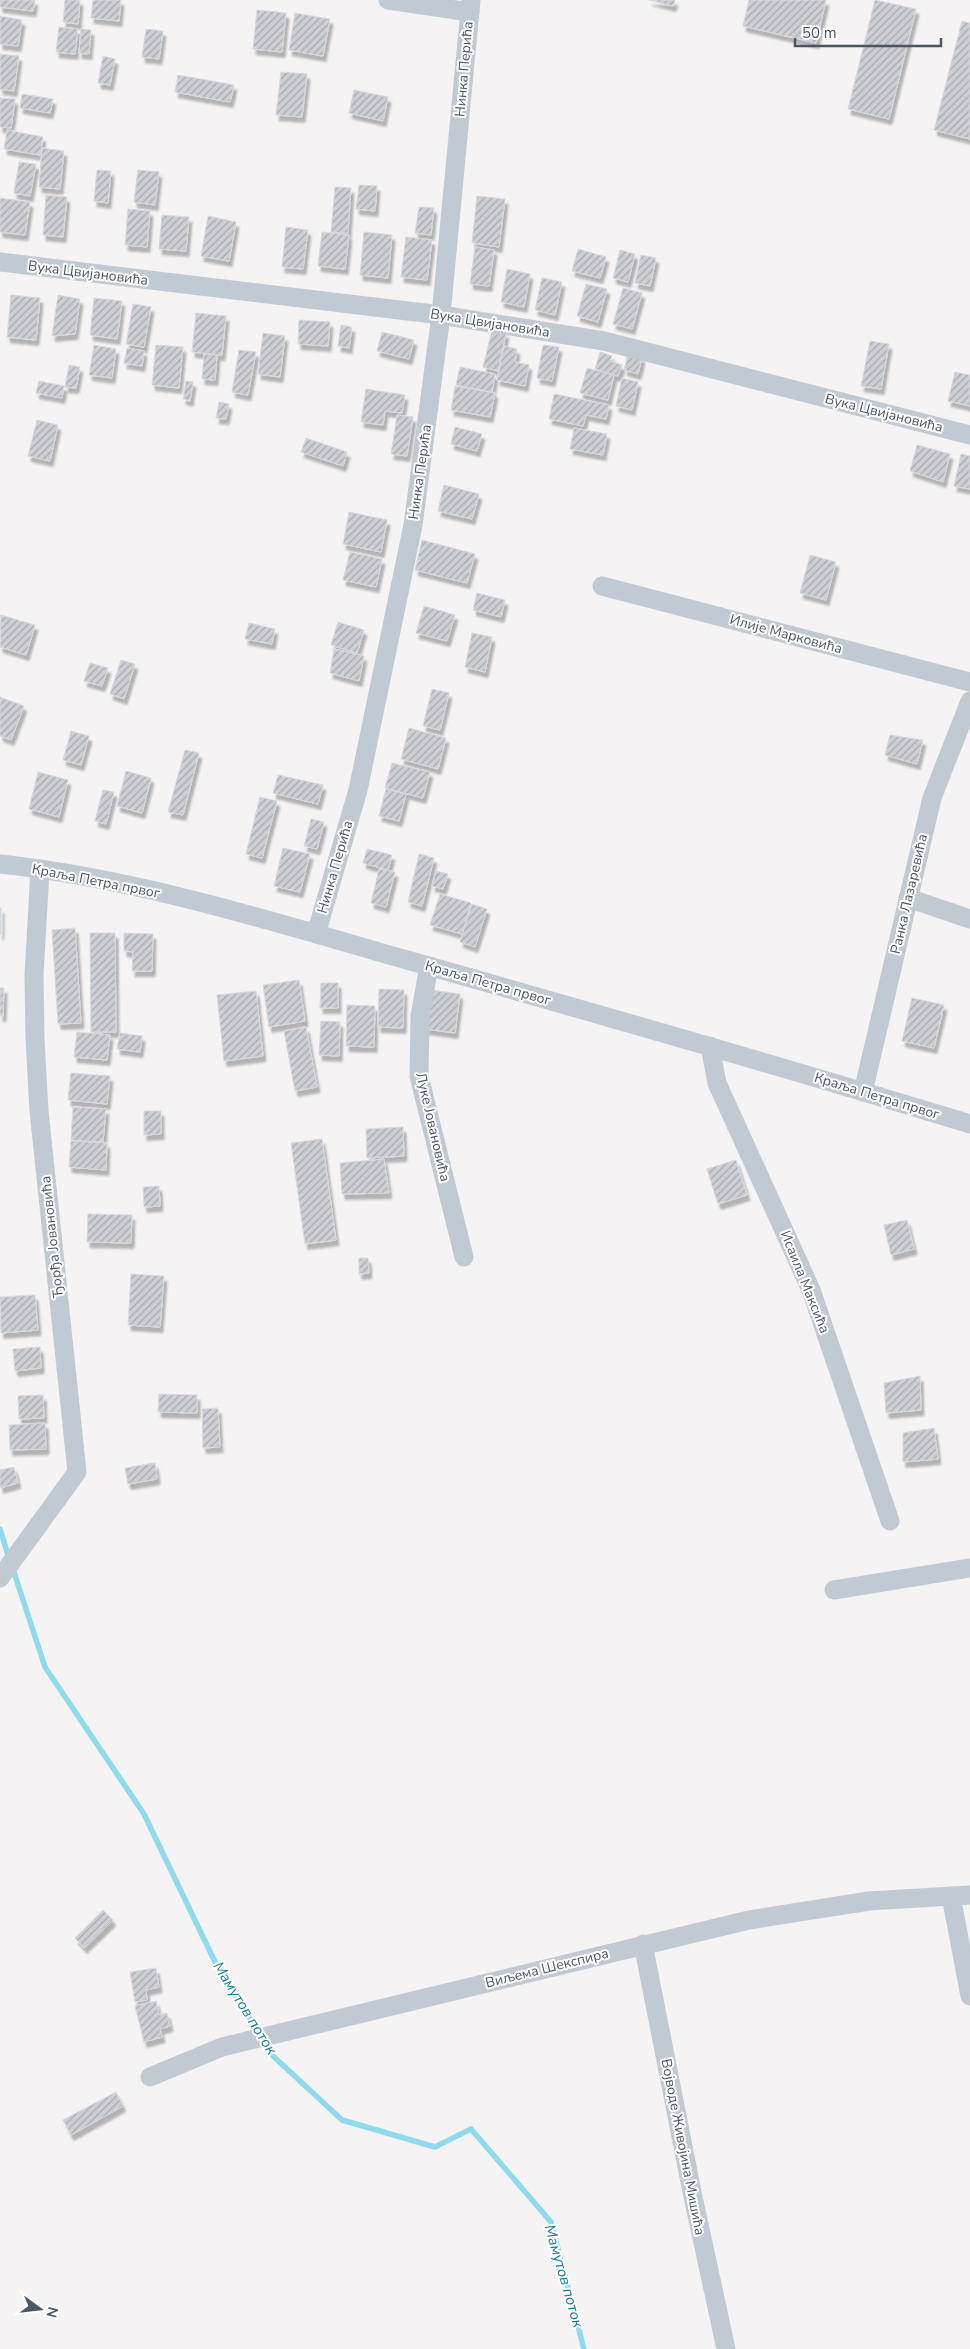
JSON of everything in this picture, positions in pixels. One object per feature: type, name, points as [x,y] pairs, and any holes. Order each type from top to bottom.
[{"type":"street","points":[[388,0],[470,6]]},
{"type":"street","name":"Нинка Перића","points":[[316,934],[358,790],[413,525],[441,315],[470,6]]},
{"type":"street","name":"Вука Цвијановића","points":[[0,262],[441,315],[604,341],[970,435]]},
{"type":"street","name":"Илије Марковића","points":[[602,586],[970,682]]},
{"type":"street","name":"Ранка Лазаревића","points":[[863,1092],[932,798],[970,701]]},
{"type":"street","name":"Краља Петра првог","points":[[0,864],[160,892],[316,934],[710,1046],[970,1124]]},
{"type":"street","name":"Ђорђа Јовановића","points":[[0,1578],[77,1472],[40,1111],[35,1039],[34,975],[40,870]]},
{"type":"street","points":[[908,898],[970,919]]},
{"type":"street","name":"Луке Јовановића","points":[[429,966],[420,1016],[419,1076],[464,1257]]},
{"type":"street","name":"Исаила Максића","points":[[710,1046],[717,1083],[811,1290],[890,1521]]},
{"type":"street","points":[[834,1590],[970,1568]]},
{"type":"street","points":[[961,1895],[970,1996]]},
{"type":"street","name":"Виљема Шекспира","points":[[150,2077],[222,2047],[643,1944],[750,1920],[860,1902],[961,1895]]},
{"type":"street","name":"Војводе Живојина Мишића","points":[[643,1944],[692,2192],[726,2349]]},
{"type":"building","points":[[0,0],[35,0],[33,11],[0,7]]},
{"type":"building","points":[[65,0],[80,0],[78,24],[63,22]]},
{"type":"building","points":[[93,0],[121,0],[119,21],[91,18]]},
{"type":"building","points":[[649,0],[675,0],[673,6]]},
{"type":"building","points":[[749,0],[826,0],[816,43],[743,26]]},
{"type":"building","points":[[875,0],[916,9],[889,119],[848,109]]},
{"type":"building","points":[[257,10],[286,13],[282,52],[253,49]]},
{"type":"building","points":[[295,13],[330,19],[323,56],[289,50]]},
{"type":"building","points":[[0,16],[22,20],[18,46],[0,44]]},
{"type":"building","points":[[962,21],[970,23],[970,139],[934,130]]},
{"type":"building","points":[[59,27],[78,29],[75,54],[56,52]]},
{"type":"building","points":[[81,29],[91,30],[89,54],[79,53]]},
{"type":"building","points":[[146,29],[163,31],[159,59],[142,57]]},
{"type":"building","points":[[0,54],[19,56],[14,91],[0,89]]},
{"type":"building","points":[[103,56],[115,59],[110,85],[98,83]]},
{"type":"building","points":[[281,72],[307,74],[302,117],[276,115]]},
{"type":"building","points":[[178,75],[234,85],[230,102],[175,92]]},
{"type":"building","points":[[354,90],[388,97],[383,121],[349,113]]},
{"type":"building","points":[[22,94],[53,99],[50,113],[20,108]]},
{"type":"building","points":[[0,98],[15,99],[11,128],[0,127]]},
{"type":"building","points":[[7,130],[43,137],[40,155],[4,149]]},
{"type":"building","points":[[42,148],[64,151],[60,189],[39,187]]},
{"type":"building","points":[[19,162],[36,164],[30,196],[14,193]]},
{"type":"building","points":[[97,170],[111,171],[108,203],[94,201]]},
{"type":"building","points":[[138,170],[159,172],[155,205],[134,202]]},
{"type":"building","points":[[359,185],[377,186],[375,211],[356,209]]},
{"type":"building","points":[[335,187],[351,188],[348,233],[331,232]]},
{"type":"building","points":[[46,195],[67,197],[63,237],[43,235]]},
{"type":"building","points":[[477,196],[505,199],[499,247],[472,243]]},
{"type":"building","points":[[0,198],[30,202],[25,235],[0,232]]},
{"type":"building","points":[[419,207],[434,208],[431,235],[415,233]]},
{"type":"building","points":[[128,209],[150,211],[147,247],[125,245]]},
{"type":"building","points":[[162,215],[189,217],[186,251],[159,249]]},
{"type":"building","points":[[208,216],[236,222],[229,261],[201,256]]},
{"type":"building","points":[[286,227],[308,230],[303,269],[282,267]]},
{"type":"building","points":[[322,232],[349,235],[345,269],[318,266]]},
{"type":"building","points":[[364,232],[392,235],[388,278],[360,275]]},
{"type":"building","points":[[406,237],[432,240],[427,280],[401,277]]},
{"type":"building","points":[[475,247],[494,250],[489,286],[470,284]]},
{"type":"building","points":[[578,249],[606,257],[600,278],[572,271]]},
{"type":"building","points":[[620,250],[635,254],[628,282],[613,278]]},
{"type":"building","points":[[641,255],[656,258],[650,286],[635,283]]},
{"type":"building","points":[[507,269],[530,274],[524,307],[501,302]]},
{"type":"building","points":[[542,278],[562,282],[555,315],[535,310]]},
{"type":"building","points":[[586,284],[607,289],[598,322],[577,316]]},
{"type":"building","points":[[623,288],[642,293],[632,329],[613,324]]},
{"type":"building","points":[[11,295],[40,298],[36,340],[7,337]]},
{"type":"building","points":[[58,295],[80,299],[75,334],[52,336]]},
{"type":"building","points":[[94,298],[122,301],[117,339],[90,335]]},
{"type":"building","points":[[133,304],[151,307],[144,347],[126,344]]},
{"type":"building","points":[[196,313],[226,316],[222,355],[192,352]]},
{"type":"building","points":[[299,320],[330,322],[328,346],[298,344]]},
{"type":"building","points":[[341,325],[352,327],[349,348],[338,346]]},
{"type":"building","points":[[492,330],[506,333],[498,371],[483,367]]},
{"type":"building","points":[[382,332],[414,340],[409,359],[377,351]]},
{"type":"building","points":[[263,333],[285,336],[280,377],[258,374]]},
{"type":"building","points":[[870,341],[889,344],[881,389],[861,386]]},
{"type":"building","points":[[94,345],[116,349],[112,378],[89,375]]},
{"type":"building","points":[[156,345],[183,347],[179,388],[152,385]]},
{"type":"building","points":[[543,345],[559,347],[552,381],[537,378]]},
{"type":"building","points":[[504,346],[517,349],[515,362],[529,365],[525,386],[497,380]]},
{"type":"building","points":[[127,348],[144,351],[142,366],[124,363]]},
{"type":"building","points":[[239,350],[256,352],[248,395],[232,392]]},
{"type":"building","points":[[600,352],[612,356],[610,361],[622,365],[618,376],[595,369]]},
{"type":"building","points":[[204,354],[217,355],[215,380],[202,379]]},
{"type":"building","points":[[628,354],[642,357],[638,374],[624,370]]},
{"type":"building","points":[[69,365],[80,367],[76,388],[65,387]]},
{"type":"building","points":[[460,367],[495,374],[492,392],[456,385]]},
{"type":"building","points":[[587,368],[614,375],[608,400],[580,393]]},
{"type":"building","points":[[955,372],[970,375],[970,406],[948,401]]},
{"type":"building","points":[[622,378],[638,382],[632,410],[616,406]]},
{"type":"building","points":[[39,381],[64,386],[62,398],[36,393]]},
{"type":"building","points":[[186,381],[193,382],[190,401],[183,399]]},
{"type":"building","points":[[455,386],[495,393],[490,417],[451,410]]},
{"type":"building","points":[[366,389],[405,395],[402,413],[385,411],[383,425],[361,422]]},
{"type":"building","points":[[554,394],[609,405],[606,419],[586,415],[583,426],[549,419]]},
{"type":"building","points":[[219,402],[229,404],[226,419],[216,418]]},
{"type":"building","points":[[397,415],[413,417],[407,456],[391,454]]},
{"type":"building","points":[[37,420],[58,425],[50,461],[28,456]]},
{"type":"building","points":[[455,427],[482,434],[477,451],[451,444]]},
{"type":"building","points":[[574,428],[607,434],[603,455],[570,449]]},
{"type":"building","points":[[306,438],[347,452],[343,466],[301,452]]},
{"type":"building","points":[[917,445],[950,454],[943,482],[910,471]]},
{"type":"building","points":[[961,454],[970,456],[970,489],[954,486]]},
{"type":"building","points":[[444,485],[479,494],[472,519],[438,511]]},
{"type":"building","points":[[349,512],[387,520],[381,552],[343,544]]},
{"type":"building","points":[[422,540],[475,554],[467,583],[415,570]]},
{"type":"building","points":[[350,552],[382,559],[376,587],[343,580]]},
{"type":"building","points":[[810,555],[836,562],[826,600],[800,593]]},
{"type":"building","points":[[477,593],[505,600],[501,617],[473,610]]},
{"type":"building","points":[[424,606],[455,615],[447,641],[416,633]]},
{"type":"building","points":[[1,615],[35,625],[26,655],[0,647]]},
{"type":"building","points":[[338,622],[364,630],[357,653],[331,645]]},
{"type":"building","points":[[249,623],[275,629],[272,644],[245,639]]},
{"type":"building","points":[[472,633],[492,637],[485,672],[465,667]]},
{"type":"building","points":[[334,649],[364,656],[359,681],[330,673]]},
{"type":"building","points":[[121,660],[135,664],[124,699],[110,694]]},
{"type":"building","points":[[90,663],[108,668],[102,686],[84,681]]},
{"type":"building","points":[[432,689],[449,693],[440,730],[423,726]]},
{"type":"building","points":[[0,697],[24,706],[11,740],[0,736]]},
{"type":"building","points":[[409,728],[446,738],[438,769],[401,759]]},
{"type":"building","points":[[71,731],[89,736],[81,765],[63,760]]},
{"type":"building","points":[[890,735],[923,740],[917,764],[885,755]]},
{"type":"building","points":[[185,750],[199,753],[183,815],[168,812]]},
{"type":"building","points":[[392,763],[430,772],[423,798],[385,788]]},
{"type":"building","points":[[126,771],[151,778],[142,813],[117,806]]},
{"type":"building","points":[[38,772],[68,780],[59,817],[29,809]]},
{"type":"building","points":[[278,775],[323,785],[318,804],[273,793]]},
{"type":"building","points":[[386,789],[406,794],[399,821],[379,816]]},
{"type":"building","points":[[103,790],[114,792],[106,824],[95,821]]},
{"type":"building","points":[[260,797],[277,801],[262,858],[246,854]]},
{"type":"building","points":[[311,819],[324,822],[317,849],[304,846]]},
{"type":"building","points":[[283,848],[310,854],[300,892],[274,886]]},
{"type":"building","points":[[367,849],[392,855],[388,870],[363,863]]},
{"type":"building","points":[[419,854],[434,858],[422,906],[408,902]]},
{"type":"building","points":[[379,869],[395,872],[386,907],[371,903]]},
{"type":"building","points":[[436,871],[448,874],[443,889],[432,886]]},
{"type":"building","points":[[440,894],[471,903],[462,934],[430,925]]},
{"type":"building","points":[[472,904],[487,909],[475,947],[460,942]]},
{"type":"building","points":[[1,908],[1,934],[0,934]]},
{"type":"building","points":[[75,928],[81,1023],[58,1024],[52,930]]},
{"type":"building","points":[[90,933],[115,933],[116,1032],[91,1032]]},
{"type":"building","points":[[124,933],[153,934],[152,971],[132,971],[133,952],[124,951]]},
{"type":"building","points":[[299,980],[305,1021],[269,1027],[263,985]]},
{"type":"building","points":[[321,983],[338,983],[338,1008],[320,1008]]},
{"type":"building","points":[[0,988],[4,988],[3,1016],[0,1016]]},
{"type":"building","points":[[379,989],[404,990],[403,1028],[378,1027]]},
{"type":"building","points":[[431,990],[460,994],[455,1033],[425,1029]]},
{"type":"building","points":[[256,991],[263,1056],[224,1061],[217,995]]},
{"type":"building","points":[[912,998],[944,1005],[934,1048],[902,1041]]},
{"type":"building","points":[[347,1005],[375,1006],[374,1047],[346,1046]]},
{"type":"building","points":[[321,1021],[340,1022],[339,1056],[319,1055]]},
{"type":"building","points":[[306,1027],[317,1087],[295,1091],[284,1031]]},
{"type":"building","points":[[77,1032],[110,1035],[107,1060],[74,1057]]},
{"type":"building","points":[[120,1033],[142,1036],[140,1052],[117,1049]]},
{"type":"building","points":[[71,1073],[110,1076],[107,1104],[68,1100]]},
{"type":"building","points":[[73,1107],[106,1109],[103,1142],[71,1140]]},
{"type":"building","points":[[144,1111],[161,1111],[161,1134],[144,1135]]},
{"type":"building","points":[[403,1127],[404,1156],[367,1158],[366,1129]]},
{"type":"building","points":[[322,1139],[336,1240],[305,1244],[291,1143]]},
{"type":"building","points":[[71,1141],[107,1143],[106,1170],[69,1167]]},
{"type":"building","points":[[384,1159],[389,1193],[342,1194],[340,1163]]},
{"type":"building","points":[[736,1160],[747,1195],[718,1204],[707,1169]]},
{"type":"building","points":[[159,1186],[160,1206],[144,1207],[143,1187]]},
{"type":"building","points":[[88,1214],[132,1215],[131,1243],[87,1242]]},
{"type":"building","points":[[907,1220],[914,1249],[891,1255],[884,1225]]},
{"type":"building","points":[[359,1258],[368,1258],[369,1273],[359,1274]]},
{"type":"building","points":[[131,1274],[164,1276],[160,1327],[128,1325]]},
{"type":"building","points":[[35,1295],[38,1330],[1,1333],[0,1297]]},
{"type":"building","points":[[40,1347],[41,1368],[15,1371],[13,1349]]},
{"type":"building","points":[[920,1376],[921,1410],[886,1413],[884,1383]]},
{"type":"building","points":[[159,1394],[197,1395],[197,1413],[158,1412]]},
{"type":"building","points":[[43,1395],[44,1418],[19,1419],[18,1396]]},
{"type":"building","points":[[218,1408],[220,1447],[203,1448],[202,1409]]},
{"type":"building","points":[[45,1423],[46,1449],[10,1450],[9,1425]]},
{"type":"building","points":[[934,1428],[938,1459],[903,1462],[903,1433]]},
{"type":"building","points":[[155,1463],[157,1479],[128,1484],[125,1468]]},
{"type":"building","points":[[14,1467],[18,1483],[0,1488],[0,1470]]},
{"type":"building","points":[[103,1910],[113,1920],[84,1948],[75,1938]]},
{"type":"building","points":[[156,1968],[159,1987],[146,1990],[147,2000],[135,2002],[130,1972]]},
{"type":"building","points":[[156,2001],[159,2015],[167,2013],[170,2026],[160,2029],[162,2037],[144,2042],[135,2006]]},
{"type":"building","points":[[116,2092],[123,2106],[71,2135],[63,2120]]},
{"type":"waterway","name":"Мамутов поток","points":[[0,1529],[9,1558]]},
{"type":"waterway","name":"Мамутов поток","points":[[12,1566],[45,1667],[144,1814],[215,1962],[272,2055],[342,2120],[435,2147],[471,2129],[551,2222],[584,2349]]}]
